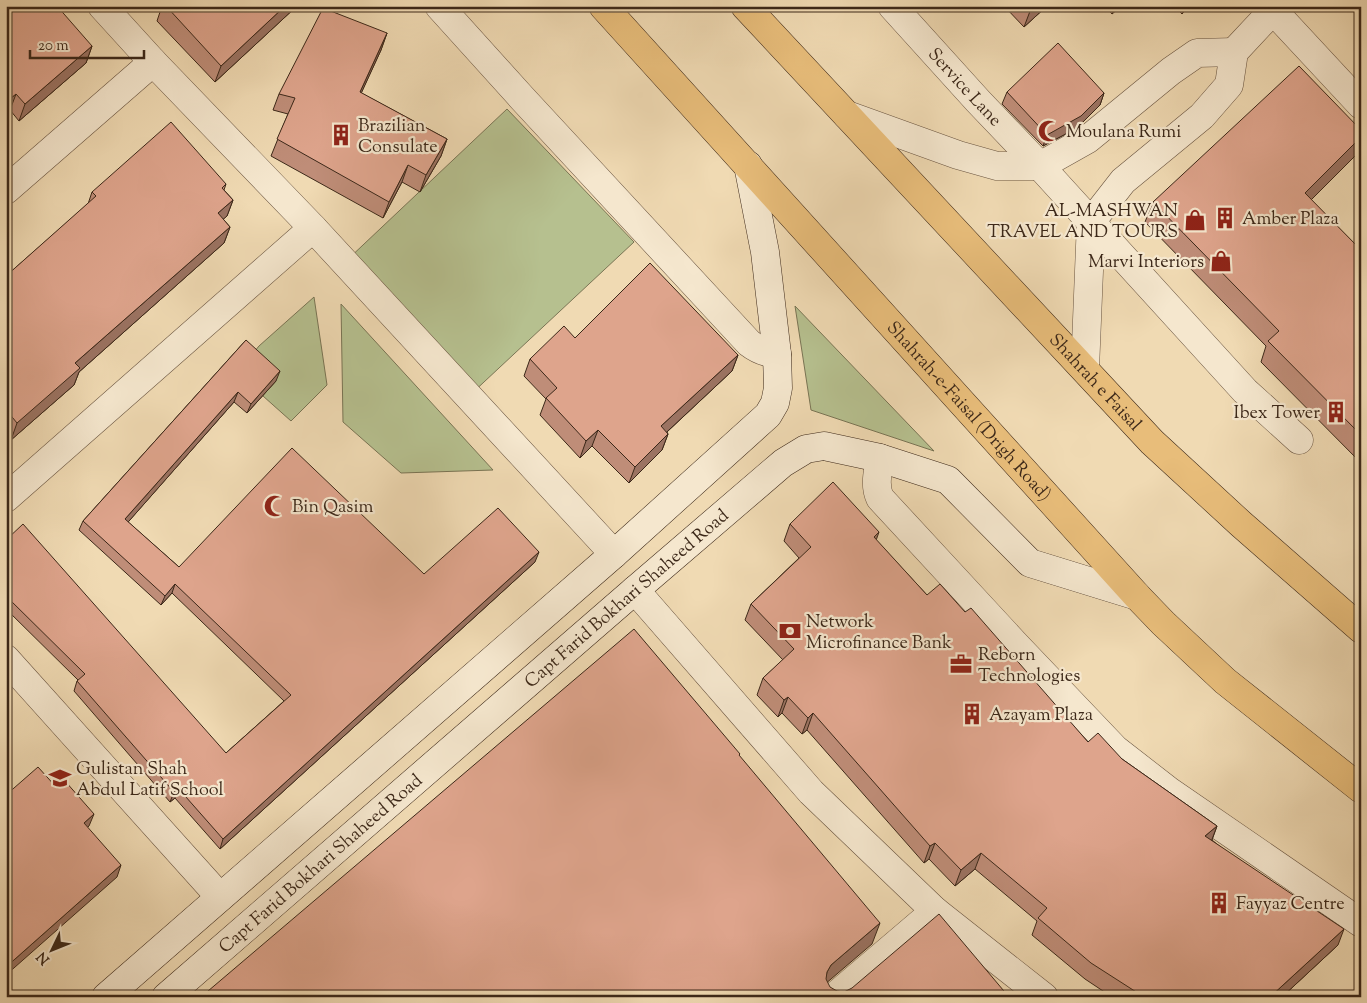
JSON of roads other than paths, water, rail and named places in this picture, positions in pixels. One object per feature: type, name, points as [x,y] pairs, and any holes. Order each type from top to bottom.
[{"type":"highway","name":"Shahrah-e-Faisal (Drigh Road)","points":[[603,6],[1137,596],[1182,642],[1225,681],[1361,790]]},
{"type":"highway","points":[[745,6],[847,115]]},
{"type":"highway","name":"Shahrah e Faisal","points":[[847,115],[1152,442],[1241,524],[1358,621]]},
{"type":"street","points":[[102,6],[153,62],[313,228],[614,554]]},
{"type":"street","points":[[439,6],[749,343],[767,353],[777,354]]},
{"type":"street","name":"Service Lane","points":[[892,6],[1245,391],[1299,440]]},
{"type":"street","points":[[1085,369],[1091,222],[1123,181],[1202,116],[1229,84],[1234,52],[1273,8],[1361,106]]},
{"type":"street","points":[[847,115],[958,155],[997,166],[1040,166],[1088,139],[1171,71],[1197,53],[1234,52]]},
{"type":"street","points":[[6,190],[153,62]]},
{"type":"street","points":[[106,997],[614,554],[768,415],[775,403],[778,388],[777,354],[765,252],[748,165]]},
{"type":"street","points":[[6,498],[313,228]]},
{"type":"street","name":"Capt Farid Bokhari Shaheed Road","points":[[166,997],[783,463],[806,449],[824,446],[880,458],[948,480],[1030,563],[1137,596]]},
{"type":"street","points":[[880,458],[876,482],[876,490],[880,498],[1115,749],[1168,792],[1361,923]]},
{"type":"street","points":[[635,590],[811,792],[935,911],[1044,997]]},
{"type":"street","points":[[6,659],[220,897]]},
{"type":"street","points":[[834,997],[935,911]]},
{"type":"place","name":"Moulana Rumi","points":[[1049,131]]},
{"type":"place","name":"Brazilian Consulate","points":[[341,135]]},
{"type":"place","name":"Amber Plaza","points":[[1225,218]]},
{"type":"place","name":"AL-MASHWAN TRAVEL AND TOURS","points":[[1195,220]]},
{"type":"place","name":"Marvi Interiors","points":[[1221,261]]},
{"type":"place","name":"Ibex Tower","points":[[1336,412]]},
{"type":"place","name":"Bin Qasim","points":[[275,506]]},
{"type":"place","name":"Network Microfinance Bank","points":[[790,631]]},
{"type":"place","name":"Reborn Technologies","points":[[961,664]]},
{"type":"place","name":"Azayam Plaza","points":[[972,714]]},
{"type":"place","name":"Gulistan Shah Abdul Latif School","points":[[60,778]]},
{"type":"place","name":"Fayyaz Centre","points":[[1219,903]]}]
